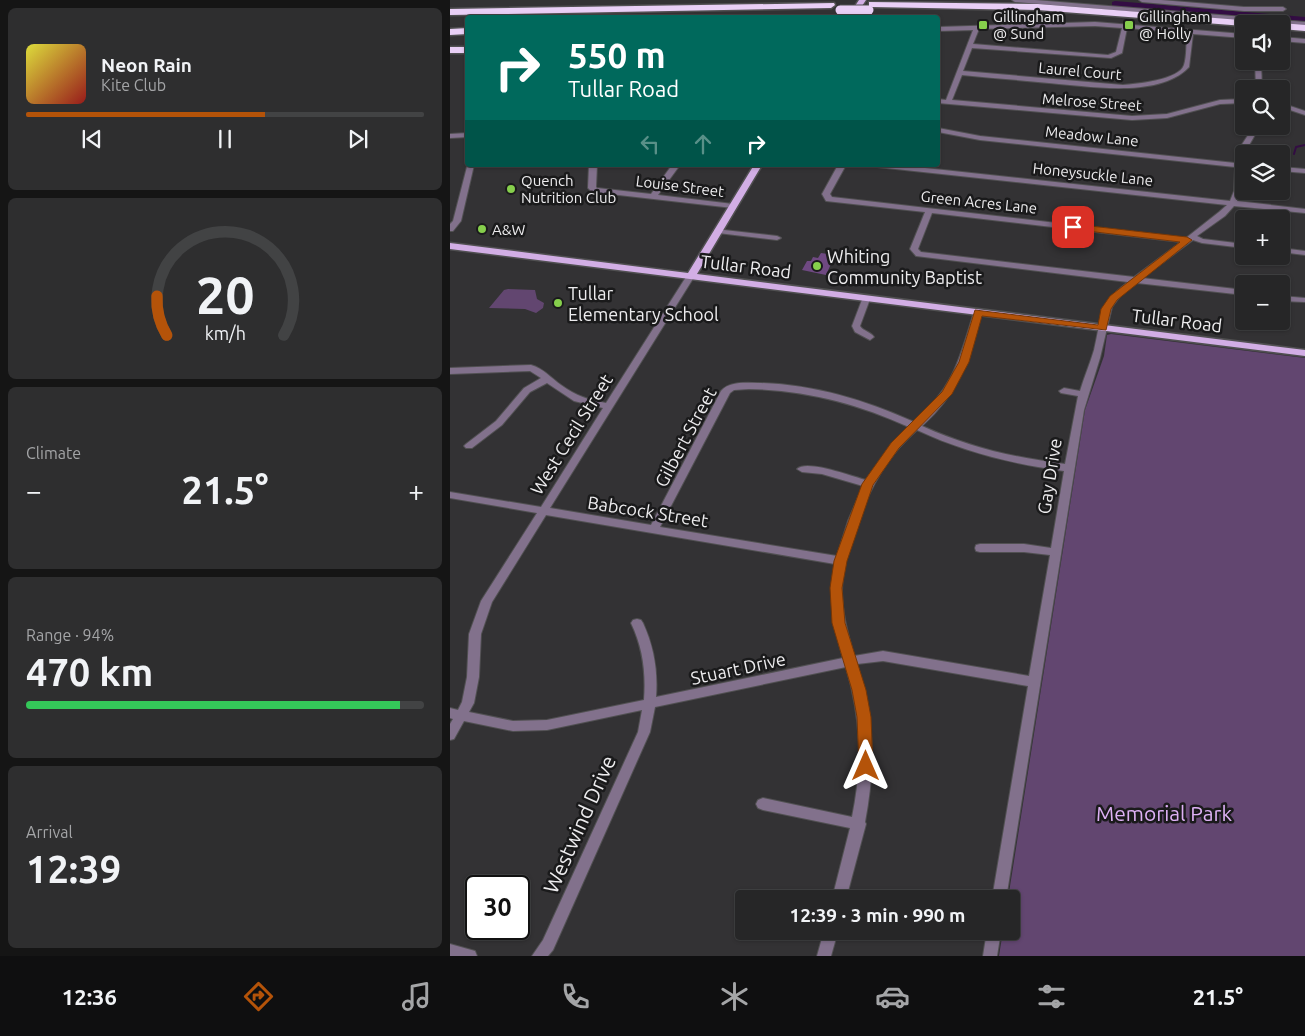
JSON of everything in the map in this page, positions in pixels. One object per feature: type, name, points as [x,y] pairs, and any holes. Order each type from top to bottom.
[{"type":"highway","points":[[450,12],[832,5],[842,8]]},
{"type":"highway","points":[[669,15],[832,5]]},
{"type":"highway","points":[[871,7],[1037,12],[1235,27]]},
{"type":"highway","points":[[770,15],[871,7],[1038,7],[1235,23]]},
{"type":"highway","points":[[450,8],[507,10]]},
{"type":"highway","points":[[757,15],[778,14]]},
{"type":"highway","points":[[1290,23],[1305,28]]},
{"type":"highway","points":[[1290,25],[1305,33]]},
{"type":"highway","points":[[452,51],[465,50]]},
{"type":"main road","points":[[852,15],[861,0]]},
{"type":"main road","name":"West Cecil Street","points":[[690,277],[757,167]]},
{"type":"main road","name":"Tullar Road","points":[[450,246],[1305,354]]},
{"type":"street","points":[[1015,0],[1053,1],[1235,17]]},
{"type":"street","points":[[1142,0],[1244,9],[1264,15]]},
{"type":"street","points":[[1283,15],[1283,4],[1288,0]]},
{"type":"street","points":[[1290,22],[1305,24]]},
{"type":"street","points":[[940,28],[1092,24],[1235,35]]},
{"type":"street","points":[[972,46],[1109,57],[1120,52],[1125,26]]},
{"type":"street","points":[[948,102],[978,27]]},
{"type":"street","name":"Laurel Court","points":[[960,73],[1132,87],[1175,75],[1185,69],[1188,66],[1190,32]]},
{"type":"street","points":[[1290,40],[1305,41]]},
{"type":"street","name":"Melrose Street","points":[[940,101],[1132,118],[1167,116],[1215,103],[1235,102]]},
{"type":"street","points":[[1290,108],[1305,113]]},
{"type":"street","name":"Meadow Lane","points":[[940,130],[980,138],[1235,164]]},
{"type":"street","points":[[450,136],[465,135]]},
{"type":"street","points":[[450,229],[457,220],[470,167]]},
{"type":"street","name":"Louise Street","points":[[593,167],[593,189],[734,206]]},
{"type":"street","points":[[653,197],[675,167]]},
{"type":"street","name":"Green Acres Lane","points":[[841,167],[826,194],[827,198],[929,211],[1189,238],[1235,245]]},
{"type":"street","name":"Honeysuckle Lane","points":[[896,167],[1305,211]]},
{"type":"street","points":[[1290,170],[1305,172]]},
{"type":"street","points":[[1233,203],[1235,199]]},
{"type":"street","name":"Gay Drive","points":[[1000,890],[1082,394],[1096,359],[1104,314],[1109,304],[1134,280],[1233,203]]},
{"type":"street","points":[[929,211],[914,249],[920,254],[1235,292]]},
{"type":"street","points":[[718,231],[777,238]]},
{"type":"street","points":[[1290,251],[1305,253]]},
{"type":"street","name":"West Cecil Street","points":[[450,735],[456,715],[468,703],[472,687],[473,646],[481,613],[542,511],[690,277]]},
{"type":"street","points":[[866,298],[856,326],[858,330],[870,337]]},
{"type":"street","points":[[1290,299],[1302,300]]},
{"type":"street","points":[[842,890],[859,824],[866,782],[867,750],[864,717],[851,661],[843,642],[836,606],[836,588],[841,561],[868,484],[882,462],[915,426],[936,407],[954,382],[964,362],[978,312]]},
{"type":"street","points":[[450,370],[523,367],[536,369],[578,401],[609,406]]},
{"type":"street","points":[[469,446],[499,423],[527,390],[547,379]]},
{"type":"street","name":"Gilbert Street","points":[[654,530],[724,394],[732,387],[782,388],[827,396],[877,410],[915,426]]},
{"type":"street","points":[[1064,391],[1082,394]]},
{"type":"street","points":[[915,426],[984,452],[1069,468]]},
{"type":"street","points":[[802,469],[822,471],[868,484]]},
{"type":"street","name":"Babcock Street","points":[[450,496],[841,561]]},
{"type":"street","points":[[980,548],[1024,548],[1055,552]]},
{"type":"street","name":"Westwind Drive","points":[[539,956],[548,945],[644,732],[650,705],[647,644],[637,623]]},
{"type":"street","name":"Stuart Drive","points":[[456,715],[513,726],[536,726],[650,705],[869,657],[897,658],[1034,682]]},
{"type":"street","points":[[763,804],[859,824]]},
{"type":"street","points":[[824,956],[828,940]]},
{"type":"street","points":[[990,956],[993,940]]},
{"type":"street","points":[[450,951],[470,956]]},
{"type":"green space","points":[[504,290],[535,290],[537,299],[544,303],[543,308],[536,313],[525,309],[489,308]]},
{"type":"green space","name":"Memorial Park","points":[[1107,335],[1305,358],[1305,956],[999,956],[1002,940],[1020,940],[1020,890],[1009,890],[1085,410],[1104,356]]},
{"type":"building","name":"Whiting Community Baptist","points":[[821,253],[835,255],[826,275],[802,270],[807,261],[811,261],[813,257],[818,258]]},
{"type":"waterway","points":[[1115,4],[1305,20]]},
{"type":"waterway","points":[[1294,154],[1296,147],[1305,145]]},
{"type":"place","name":"Gillingham @ Sund","points":[[983,25]]},
{"type":"place","name":"Gillingham @ Holly","points":[[1129,25]]},
{"type":"place","name":"Quench Nutrition Club","points":[[511,189]]},
{"type":"place","name":"A&W","points":[[482,229]]},
{"type":"place","name":"Whiting Community Baptist","points":[[817,266]]},
{"type":"place","name":"Tullar Elementary School","points":[[558,303]]},
{"type":"route","points":[[866,766],[867,750],[864,717],[851,661],[843,642],[836,606],[836,588],[841,561],[868,484],[895,445],[936,407],[954,382],[964,362],[978,312],[1102,328],[1104,314],[1113,298],[1124,287],[1187,240],[1073,227]]}]
